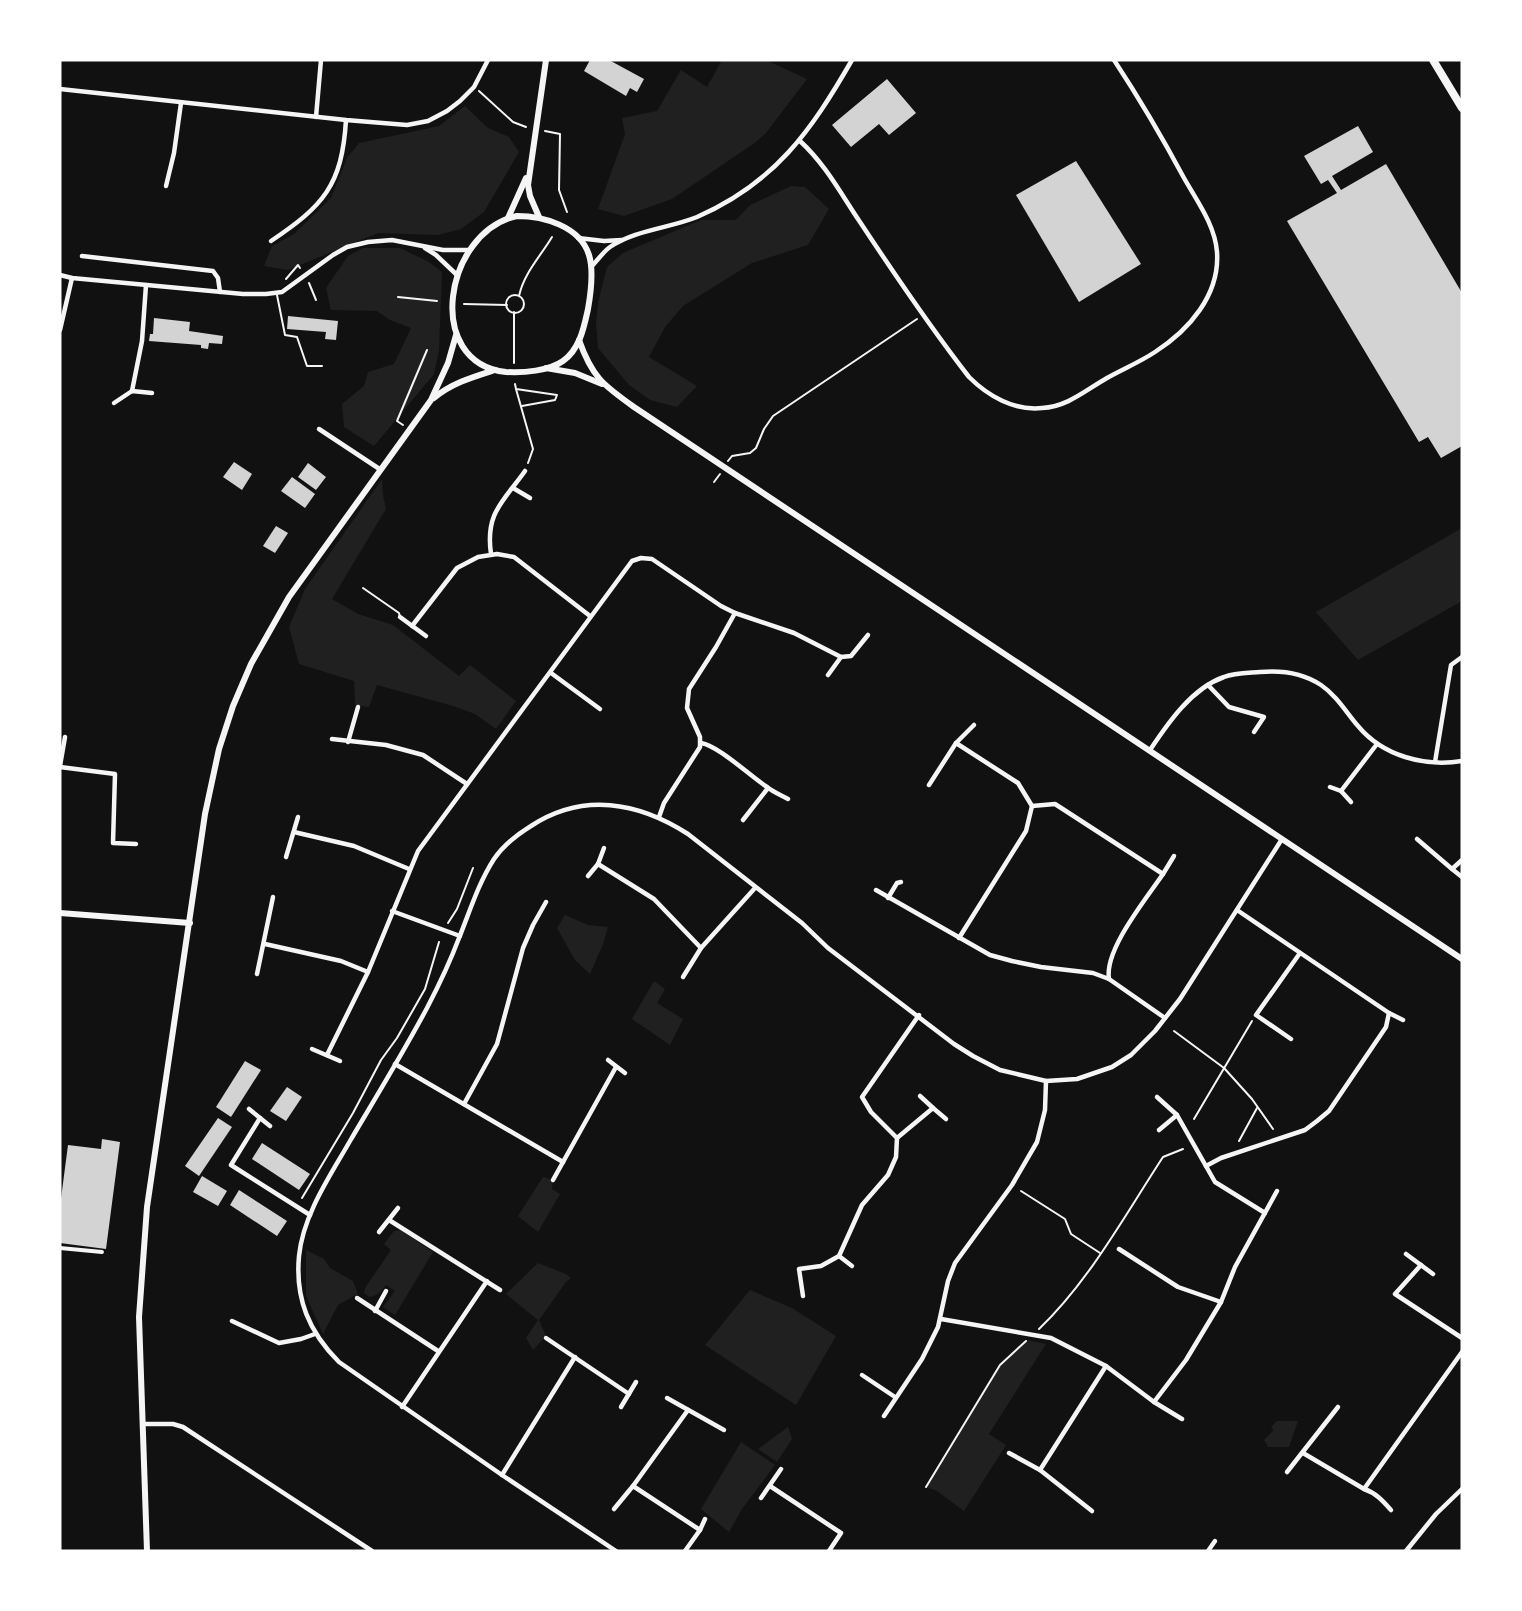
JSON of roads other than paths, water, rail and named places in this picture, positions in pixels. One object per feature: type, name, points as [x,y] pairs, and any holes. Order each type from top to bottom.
[{"type":"highway","points":[[1433,60],[1462,108]]},
{"type":"street","points":[[316,117],[321,60]]},
{"type":"street","points":[[60,89],[407,125],[428,121],[447,111],[468,94],[488,62],[480,60]]},
{"type":"street","points":[[508,218],[529,169],[541,105],[546,60]]},
{"type":"street","points":[[591,268],[609,248],[625,240],[681,223],[729,202],[760,180],[800,141],[815,121],[852,60]]},
{"type":"street","points":[[800,141],[835,180],[922,316],[978,386],[989,395],[1005,402],[1030,408],[1041,409],[1066,403],[1157,351],[1176,336],[1199,311],[1215,279],[1217,253],[1210,224],[1142,102],[1114,60]]},
{"type":"street","points":[[166,186],[174,153],[181,103]]},
{"type":"street","points":[[271,241],[302,220],[318,205],[333,183],[343,151],[346,120]]},
{"type":"street","points":[[529,169],[530,196],[538,217]]},
{"type":"street","points":[[147,1551],[139,1317],[143,1246],[156,1141],[205,814],[224,731],[244,680],[262,643],[289,597],[431,400],[448,363],[456,335],[453,310],[457,275],[470,250],[487,230],[508,218],[517,216],[538,217],[554,222],[578,238],[588,252],[591,268],[589,300],[579,340],[569,356],[561,362],[545,368],[518,372],[496,370],[485,366],[473,357],[456,335]]},
{"type":"street","points":[[578,238],[604,241],[625,240]]},
{"type":"street","points":[[60,275],[255,295],[277,293],[290,288],[333,255],[358,244],[392,240],[443,250],[470,250]]},
{"type":"street","points":[[421,245],[436,255],[457,275]]},
{"type":"street","points":[[82,256],[213,271],[218,278],[220,292]]},
{"type":"street","points":[[60,330],[72,278]]},
{"type":"street","points":[[114,403],[132,390],[142,341],[146,285]]},
{"type":"street","points":[[579,340],[587,363],[605,386]]},
{"type":"street","points":[[545,368],[575,373],[605,386],[724,468],[1462,959]]},
{"type":"street","points":[[431,400],[462,380],[496,370]]},
{"type":"street","points":[[132,390],[152,393]]},
{"type":"street","points":[[319,429],[381,470]]},
{"type":"street","points":[[491,554],[490,527],[495,510],[525,471]]},
{"type":"street","points":[[513,488],[530,498]]},
{"type":"street","points":[[412,626],[457,568],[491,554],[514,557],[590,616]]},
{"type":"street","points":[[327,1054],[368,972],[418,851],[632,561],[641,558],[652,559],[735,613],[794,633],[841,657],[850,656],[868,635]]},
{"type":"street","points":[[658,817],[690,760],[698,752],[701,743],[687,708],[689,689],[735,613]]},
{"type":"street","points":[[400,617],[426,636]]},
{"type":"street","points":[[828,675],[841,657]]},
{"type":"street","points":[[1435,762],[1451,665],[1462,657]]},
{"type":"street","points":[[1150,750],[1180,708],[1224,676],[1286,671],[1312,680],[1329,692],[1360,729],[1377,744],[1392,752],[1419,762],[1462,761]]},
{"type":"street","points":[[551,673],[600,709]]},
{"type":"street","points":[[1208,686],[1229,706],[1264,717],[1254,732]]},
{"type":"street","points":[[348,742],[358,707]]},
{"type":"street","points":[[929,785],[956,743],[974,725]]},
{"type":"street","points":[[65,737],[60,766],[115,774],[113,843],[136,844]]},
{"type":"street","points":[[332,739],[386,745],[423,755],[467,784]]},
{"type":"street","points":[[701,743],[717,751],[768,788],[788,799]]},
{"type":"street","points":[[956,743],[1018,783],[1032,806],[1026,831],[959,938]]},
{"type":"street","points":[[1341,791],[1377,744]]},
{"type":"street","points":[[1330,787],[1341,791],[1351,802]]},
{"type":"street","points":[[743,820],[768,788]]},
{"type":"street","points":[[1032,806],[1055,804],[1163,874]]},
{"type":"street","points":[[616,1551],[339,1362],[315,1334],[300,1295],[298,1273],[301,1240],[310,1215],[335,1167],[427,1008],[460,936],[479,887],[496,856],[530,826],[562,811],[584,805],[620,806],[658,817],[688,834],[802,923],[828,948],[919,1015],[954,1044],[1008,1073],[1046,1082],[1077,1079],[1112,1067],[1131,1055],[1166,1018],[1180,999],[1282,838]]},
{"type":"street","points":[[286,857],[298,817]]},
{"type":"street","points":[[294,832],[354,846],[409,869]]},
{"type":"street","points":[[1417,839],[1462,877]]},
{"type":"street","points":[[588,876],[598,864],[604,848]]},
{"type":"street","points":[[1109,979],[1107,970],[1112,952],[1174,856]]},
{"type":"street","points":[[1452,869],[1462,860]]},
{"type":"street","points":[[598,864],[654,899],[701,948]]},
{"type":"street","points":[[888,898],[897,883],[901,882]]},
{"type":"street","points":[[683,977],[701,948],[755,888]]},
{"type":"street","points":[[876,890],[990,955],[1012,961],[1093,973],[1109,979],[1166,1018]]},
{"type":"street","points":[[257,974],[273,897]]},
{"type":"street","points":[[464,1104],[497,1044],[523,948],[532,925],[546,902]]},
{"type":"street","points":[[1237,910],[1389,1013],[1403,1020]]},
{"type":"street","points":[[392,911],[460,936]]},
{"type":"street","points":[[60,914],[190,923]]},
{"type":"street","points":[[265,944],[341,962],[368,972]]},
{"type":"street","points":[[1291,1039],[1256,1015],[1300,953]]},
{"type":"street","points":[[1206,1166],[1221,1158],[1305,1130],[1329,1111],[1386,1027],[1389,1013]]},
{"type":"street","points":[[897,1138],[871,1112],[862,1097],[919,1015]]},
{"type":"street","points":[[312,1049],[340,1061]]},
{"type":"street","points":[[608,1060],[625,1073]]},
{"type":"street","points":[[395,1064],[563,1162]]},
{"type":"street","points":[[553,1180],[616,1067]]},
{"type":"street","points":[[884,1416],[922,1359],[941,1319],[948,1281],[955,1263],[1012,1185],[1037,1142],[1046,1110],[1046,1082]]},
{"type":"street","points":[[920,1096],[945,1119]]},
{"type":"street","points":[[1157,1097],[1177,1115],[1215,1182],[1265,1213]]},
{"type":"street","points":[[249,1108],[270,1126]]},
{"type":"street","points":[[802,1296],[799,1269],[821,1266],[839,1256],[862,1205],[888,1175],[896,1157],[897,1138],[933,1108]]},
{"type":"street","points":[[1160,1130],[1177,1115]]},
{"type":"street","points":[[260,1118],[231,1165],[310,1215]]},
{"type":"street","points":[[1154,1402],[1186,1360],[1221,1302],[1235,1267],[1277,1191]]},
{"type":"street","points":[[380,1232],[398,1208]]},
{"type":"street","points":[[389,1220],[500,1290]]},
{"type":"street","points":[[60,1248],[102,1252]]},
{"type":"street","points":[[1119,1249],[1178,1287],[1221,1302]]},
{"type":"street","points":[[1406,1254],[1433,1274]]},
{"type":"street","points":[[839,1256],[852,1266]]},
{"type":"street","points":[[1421,1265],[1395,1294],[1462,1338]]},
{"type":"street","points":[[402,1407],[487,1281]]},
{"type":"street","points":[[375,1311],[386,1291]]},
{"type":"street","points":[[357,1298],[438,1351]]},
{"type":"street","points":[[941,1319],[1051,1338],[1106,1366],[1154,1402],[1182,1419]]},
{"type":"street","points":[[232,1322],[279,1343],[315,1334]]},
{"type":"street","points":[[546,1338],[629,1394]]},
{"type":"street","points":[[1364,1489],[1462,1352]]},
{"type":"street","points":[[502,1475],[575,1357]]},
{"type":"street","points":[[1040,1470],[1106,1366]]},
{"type":"street","points":[[862,1375],[895,1397]]},
{"type":"street","points":[[621,1407],[636,1382]]},
{"type":"street","points":[[667,1398],[724,1430]]},
{"type":"street","points":[[1287,1472],[1338,1407]]},
{"type":"street","points":[[614,1509],[688,1410]]},
{"type":"street","points":[[143,1424],[172,1424],[183,1427],[372,1551]]},
{"type":"street","points":[[1009,1453],[1040,1470],[1092,1511]]},
{"type":"street","points":[[1303,1453],[1381,1498],[1391,1510]]},
{"type":"street","points":[[761,1498],[781,1469]]},
{"type":"street","points":[[633,1486],[699,1530]]},
{"type":"street","points":[[770,1486],[841,1533],[829,1551]]},
{"type":"street","points":[[1406,1551],[1436,1514],[1462,1489]]},
{"type":"street","points":[[685,1551],[705,1519]]},
{"type":"street","points":[[1208,1551],[1215,1541]]},
{"type":"lane","points":[[277,293],[285,335],[297,337],[307,366],[322,366]]},
{"type":"lane","points":[[363,588],[399,613],[400,617]]}]
